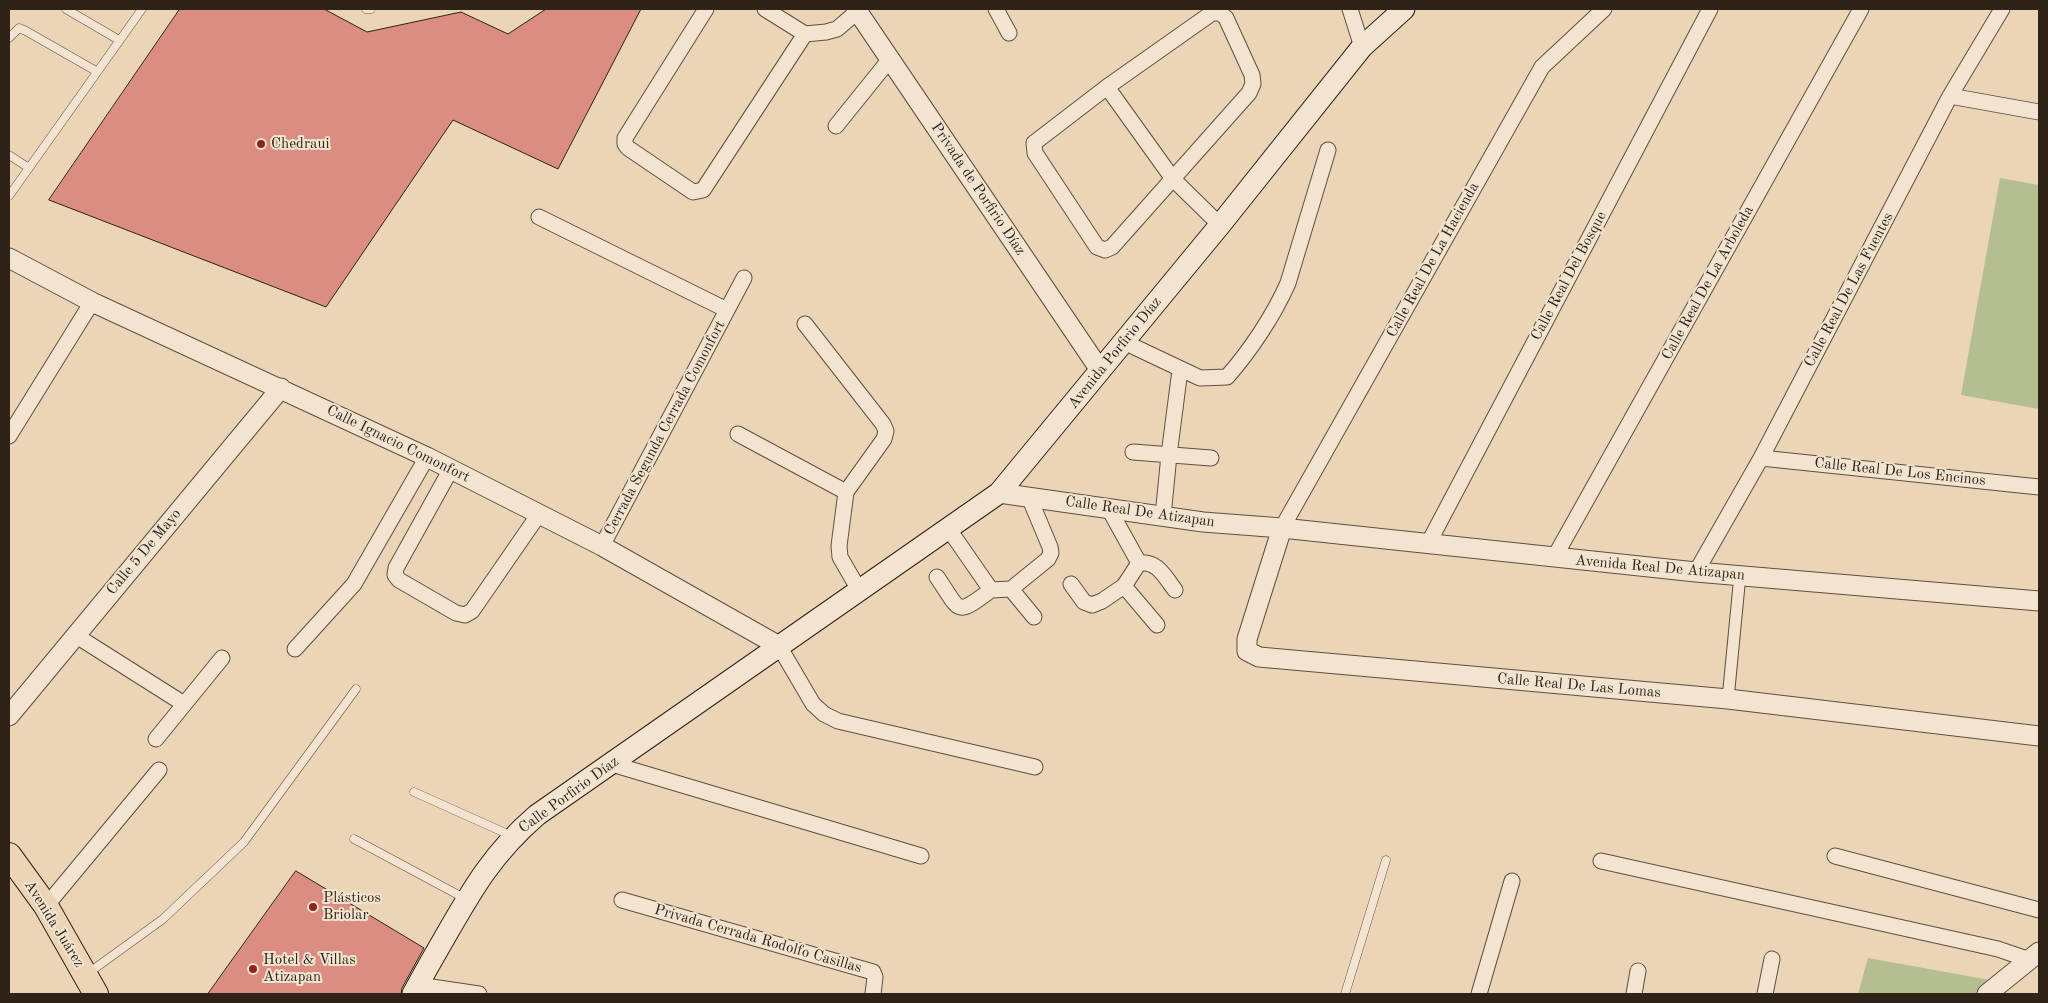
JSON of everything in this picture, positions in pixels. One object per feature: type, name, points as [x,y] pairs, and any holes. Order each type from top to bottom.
[{"type":"main road","name":"Avenida Porfirio Díaz","points":[[779,646],[999,493],[1220,225],[1362,47],[1404,9]]},
{"type":"main road","name":"Calle Porfirio Díaz","points":[[415,990],[466,899],[487,867],[512,836],[537,815],[779,646]]},
{"type":"main road","name":"Avenida Juárez","points":[[9,855],[46,906],[91,985]]},
{"type":"street","points":[[706,9],[625,138],[625,144],[628,148],[693,192],[703,190],[805,34]]},
{"type":"street","points":[[765,9],[805,34],[837,29],[857,10]]},
{"type":"street","points":[[996,9],[1009,33]]},
{"type":"street","points":[[1350,9],[1362,47]]},
{"type":"street","name":"Calle Real De La Hacienda","points":[[1282,528],[1542,67],[1604,9]]},
{"type":"street","name":"Calle Real Del Bosque","points":[[1428,544],[1710,9]]},
{"type":"street","name":"Calle Real De La Arboleda","points":[[1554,558],[1861,9]]},
{"type":"street","name":"Calle Real De Las Fuentes","points":[[1696,572],[1761,458],[1950,96],[2002,9]]},
{"type":"street","name":"Privada de Porfirio Díaz","points":[[857,10],[1100,370]]},
{"type":"street","points":[[1212,13],[1220,13],[1226,18],[1252,75],[1253,84],[1249,93],[1173,179],[1112,247],[1105,250],[1096,247],[1035,153],[1034,143],[1107,87],[1212,13]]},
{"type":"street","points":[[836,126],[890,59]]},
{"type":"street","points":[[1107,87],[1173,179],[1220,225]]},
{"type":"street","points":[[1950,96],[2039,112]]},
{"type":"street","points":[[1124,342],[1200,378],[1226,377],[1236,366],[1280,300],[1288,283],[1328,150]]},
{"type":"street","name":"Cerrada Segunda Cerrada Comonfort","points":[[539,217],[727,310]]},
{"type":"street","name":"Calle Ignacio Comonfort","points":[[9,258],[92,302],[281,388],[451,469],[602,546],[779,646]]},
{"type":"street","name":"Cerrada Segunda Cerrada Comonfort","points":[[602,546],[744,278]]},
{"type":"street","points":[[9,436],[92,302]]},
{"type":"street","points":[[805,324],[883,424],[886,431],[884,439],[846,492],[839,546],[840,558],[859,590]]},
{"type":"street","points":[[1163,516],[1180,370]]},
{"type":"street","name":"Calle 5 De Mayo","points":[[9,716],[281,388]]},
{"type":"street","points":[[738,434],[846,492]]},
{"type":"street","points":[[1133,452],[1211,458]]},
{"type":"street","points":[[295,649],[354,584],[427,457]]},
{"type":"street","name":"Calle Real De Los Encinos","points":[[1761,458],[2039,487]]},
{"type":"street","points":[[451,469],[396,568],[395,575],[399,580],[456,613],[465,615],[472,611],[539,514]]},
{"type":"street","name":"Calle Real De Atizapan","points":[[999,493],[1203,522],[1282,528]]},
{"type":"street","points":[[937,577],[957,606],[963,608],[968,607],[991,590],[1011,588],[1048,559],[1051,553],[1050,547],[1029,497]]},
{"type":"street","points":[[1109,508],[1139,564]]},
{"type":"street","points":[[948,528],[991,590]]},
{"type":"street","name":"Avenida Real De Atizapan","points":[[1282,528],[1696,572],[2039,601]]},
{"type":"street","name":"Calle Real De Las Lomas","points":[[1282,528],[1247,639],[1247,651],[1259,657],[1728,699],[2039,736]]},
{"type":"street","points":[[1072,584],[1084,602],[1092,605],[1102,601],[1124,586],[1139,564],[1147,562],[1154,564],[1175,590]]},
{"type":"street","points":[[1728,699],[1740,576]]},
{"type":"street","points":[[1124,586],[1157,625]]},
{"type":"street","points":[[1011,588],[1034,617]]},
{"type":"street","points":[[75,635],[184,704]]},
{"type":"street","points":[[779,646],[813,704],[824,714],[838,721],[1035,767]]},
{"type":"street","points":[[156,739],[222,658]]},
{"type":"street","points":[[612,764],[920,856]]},
{"type":"street","points":[[46,906],[159,770]]},
{"type":"street","points":[[1835,856],[2039,910]]},
{"type":"street","points":[[1601,861],[2035,956]]},
{"type":"street","points":[[1479,994],[1512,881]]},
{"type":"street","name":"Privada Cerrada Rodolfo Casillas","points":[[622,900],[873,972],[875,977],[873,994]]},
{"type":"street","points":[[1987,994],[2035,956]]},
{"type":"street","points":[[1764,994],[1772,959]]},
{"type":"street","points":[[1634,994],[1638,971]]},
{"type":"street","points":[[415,990],[479,994]]},
{"type":"lane","points":[[66,9],[119,40]]},
{"type":"lane","points":[[9,196],[96,71],[142,9]]},
{"type":"lane","points":[[9,38],[19,28],[26,30],[96,71]]},
{"type":"lane","points":[[9,155],[29,168]]},
{"type":"lane","points":[[91,985],[244,842],[356,689]]},
{"type":"lane","points":[[414,792],[512,836]]},
{"type":"lane","points":[[354,839],[466,899]]},
{"type":"lane","points":[[1345,994],[1386,860]]},
{"type":"green space","points":[[2000,178],[2039,185],[2039,409],[1961,395]]},
{"type":"green space","points":[[1868,958],[1995,981],[1979,994],[1858,994]]},
{"type":"building","name":"Chedraui","points":[[180,9],[324,9],[367,32],[461,12],[508,34],[546,9],[641,9],[558,169],[453,120],[326,307],[49,200]]},
{"type":"building","name":"Plásticos Briolar","points":[[296,871],[424,948],[402,988],[401,994],[208,994]]},
{"type":"place","name":"Chedraui","points":[[261,144]]},
{"type":"place","name":"Plásticos Briolar","points":[[313,907]]},
{"type":"place","name":"Hotel & Villas Atizapan","points":[[253,969]]}]
